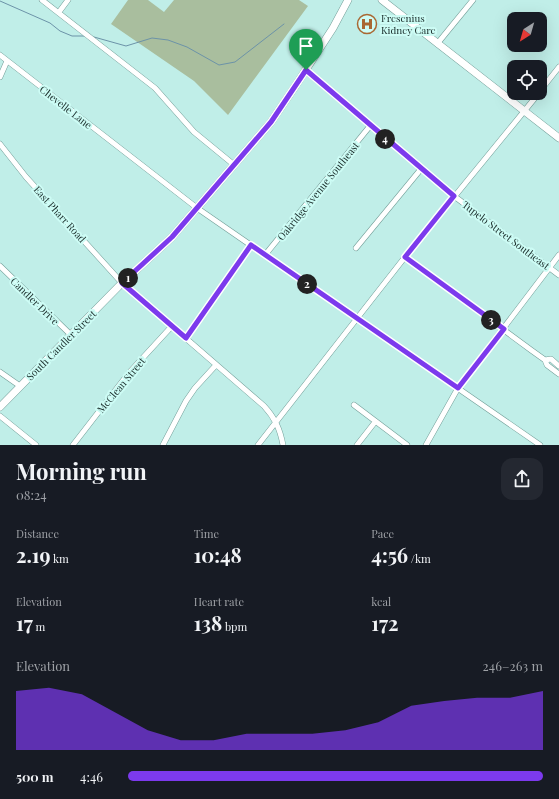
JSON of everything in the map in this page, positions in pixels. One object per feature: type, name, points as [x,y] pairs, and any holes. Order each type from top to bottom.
[{"type":"main road","name":"South Candler Street","points":[[0,407],[122,283],[172,237],[233,164],[271,122],[306,70],[348,0]]},
{"type":"main road","points":[[382,0],[559,138]]},
{"type":"street","points":[[42,0],[155,88],[194,132],[233,164]]},
{"type":"street","points":[[59,12],[68,0]]},
{"type":"street","points":[[437,44],[473,0]]},
{"type":"street","name":"Chevelle Lane","points":[[0,55],[197,208],[540,445]]},
{"type":"street","points":[[0,77],[7,60]]},
{"type":"street","points":[[547,82],[559,67]]},
{"type":"street","name":"Tupelo Street Southeast","points":[[306,70],[454,196],[559,275]]},
{"type":"street","points":[[258,445],[276,420],[405,257],[533,100]]},
{"type":"street","name":"Oakridge Avenue Southeast","points":[[265,255],[370,126]]},
{"type":"street","name":"East Pharr Road","points":[[0,144],[35,187],[122,283],[264,406],[276,420]]},
{"type":"street","points":[[356,248],[421,169]]},
{"type":"street","points":[[186,338],[251,245]]},
{"type":"street","points":[[426,445],[458,388],[559,255]]},
{"type":"street","points":[[405,257],[545,360],[547,365],[559,374]]},
{"type":"street","name":"Candler Drive","points":[[0,266],[70,335]]},
{"type":"street","name":"McClean Street","points":[[73,445],[128,374],[172,326]]},
{"type":"street","points":[[545,360],[550,359],[559,366]]},
{"type":"street","points":[[163,445],[194,388],[216,365]]},
{"type":"street","points":[[0,372],[20,386]]},
{"type":"street","points":[[354,405],[407,445]]},
{"type":"street","points":[[0,416],[36,445]]},
{"type":"street","points":[[276,420],[281,432],[283,445]]},
{"type":"street","points":[[357,445],[375,422]]},
{"type":"green space","points":[[128,0],[148,0],[164,12],[174,0],[299,0],[308,6],[228,115],[194,81],[111,24]]},
{"type":"waterway","points":[[0,1],[50,23],[60,31],[72,36],[85,36]]},
{"type":"waterway","points":[[94,37],[126,46],[152,38],[168,40],[187,47],[219,65],[235,62],[284,24]]},
{"type":"place","name":"Fresenius Kidney Care","points":[[367,24]]},
{"type":"route","points":[[306,70],[454,196],[405,257],[504,329],[458,388],[251,245],[186,338],[122,283],[172,237],[233,164],[271,122],[306,70]]}]
